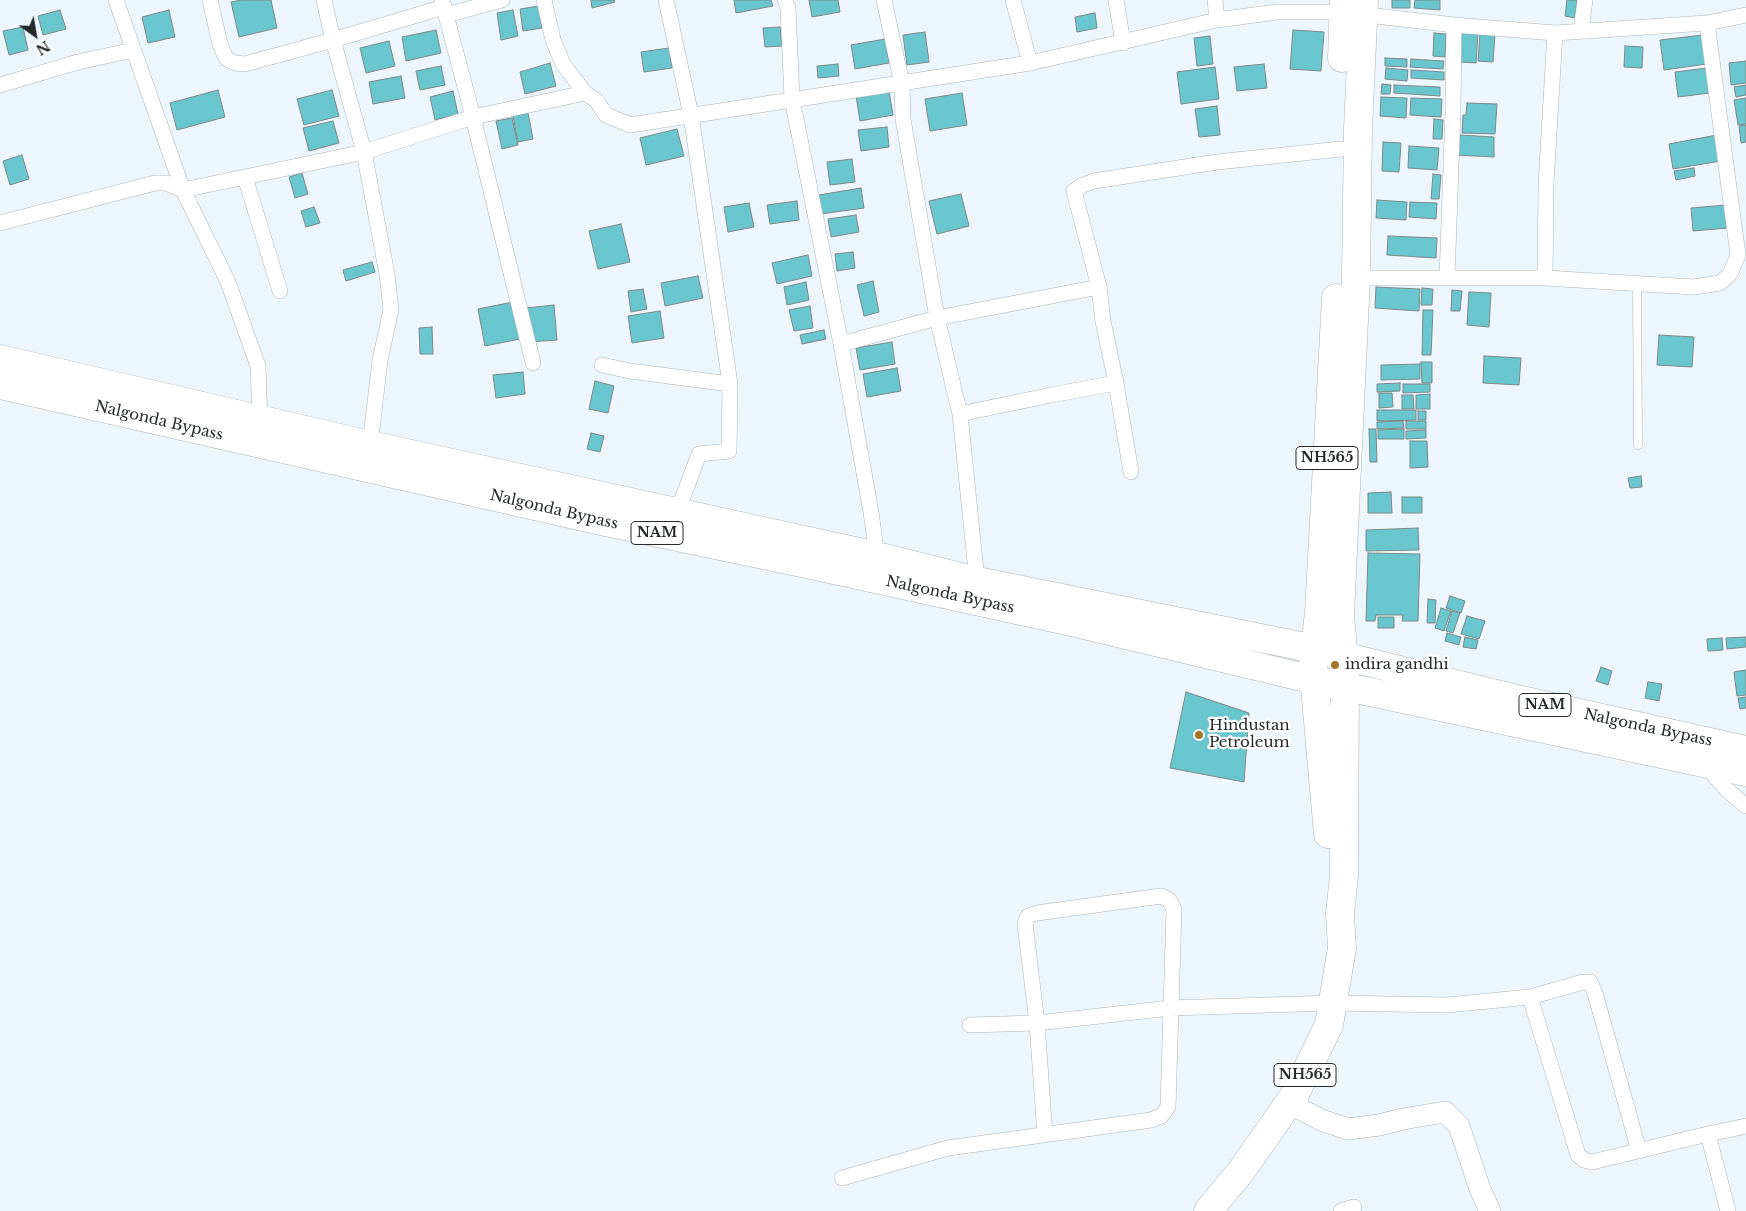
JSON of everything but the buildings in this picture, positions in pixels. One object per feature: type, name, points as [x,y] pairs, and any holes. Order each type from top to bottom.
[{"type":"highway","name":"NH565","points":[[1208,1211],[1242,1170],[1289,1103],[1329,1025],[1342,948],[1340,914],[1332,876],[1314,680],[1335,308],[1341,149],[1353,6]]},
{"type":"highway","name":"NH565","points":[[1340,914],[1344,875],[1345,656],[1340,614],[1356,278],[1358,129],[1353,6]]},
{"type":"highway","name":"Nalgonda Bypass","points":[[0,359],[370,445],[877,556],[977,581],[1315,649]]},
{"type":"highway","name":"Nalgonda Bypass","points":[[0,385],[587,518],[1072,622],[1314,680]]},
{"type":"highway","name":"NAM","points":[[1315,649],[1345,656]]},
{"type":"highway","name":"Nalgonda Bypass","points":[[1345,656],[1521,700],[1746,750]]},
{"type":"highway","name":"NAM","points":[[1314,680],[1345,687]]},
{"type":"highway","name":"Nalgonda Bypass","points":[[1345,687],[1746,772]]},
{"type":"street","points":[[116,0],[184,190],[228,282],[258,366],[260,419]]},
{"type":"street","points":[[210,0],[224,54],[227,59],[235,63],[245,64],[444,7],[502,0]]},
{"type":"street","points":[[324,0],[364,152],[387,274],[391,310],[380,360],[370,445]]},
{"type":"street","points":[[544,0],[553,40],[563,64],[585,93],[596,100],[606,114],[630,125],[1030,64],[1217,20],[1278,12],[1353,6],[1454,25],[1555,33],[1707,23],[1746,15]]},
{"type":"street","points":[[666,0],[691,115],[730,384],[729,451],[699,454],[677,512]]},
{"type":"street","points":[[785,0],[788,8],[792,100],[841,344],[877,556]]},
{"type":"street","points":[[884,0],[902,84],[903,119],[937,318],[960,414],[977,581]]},
{"type":"street","points":[[1013,0],[1030,64]]},
{"type":"street","points":[[1116,0],[1123,43]]},
{"type":"street","points":[[1215,0],[1217,20]]},
{"type":"street","points":[[1581,30],[1585,0]]},
{"type":"street","points":[[444,7],[474,117],[533,363]]},
{"type":"street","points":[[1356,278],[1545,278],[1694,287],[1720,283],[1730,274],[1738,255],[1739,214],[1707,23]]},
{"type":"street","points":[[1447,278],[1454,25]]},
{"type":"street","points":[[1545,278],[1546,184],[1555,33]]},
{"type":"street","points":[[0,85],[78,62],[134,50]]},
{"type":"street","points":[[0,223],[155,183],[166,183],[184,190],[364,152],[474,117],[585,93]]},
{"type":"street","points":[[1131,472],[1103,321],[1099,287],[1074,191],[1094,181],[1217,162],[1341,149]]},
{"type":"street","points":[[245,177],[280,291]]},
{"type":"street","points":[[841,344],[937,318],[1099,287]]},
{"type":"street","points":[[602,365],[630,371],[730,384]]},
{"type":"street","points":[[960,414],[1116,383]]},
{"type":"street","points":[[1702,762],[1726,789],[1746,806]]},
{"type":"street","points":[[842,1178],[939,1150],[1045,1135],[1151,1120],[1161,1116],[1168,1107],[1174,909],[1169,900],[1161,896],[1028,916],[1025,924],[1037,1024],[1045,1135]]},
{"type":"street","points":[[970,1025],[1037,1024],[1170,1008],[1333,1003],[1447,1005],[1530,997],[1583,982],[1590,982],[1595,993],[1639,1152]]},
{"type":"street","points":[[1530,997],[1578,1155],[1584,1160],[1592,1162],[1746,1126]]},
{"type":"street","points":[[1289,1103],[1321,1120],[1348,1129],[1379,1126],[1404,1119],[1445,1112],[1460,1126],[1480,1189],[1490,1211]]},
{"type":"street","points":[[1708,1134],[1728,1211]]},
{"type":"lane","points":[[1636,283],[1638,444]]},
{"type":"place","name":"indira gandhi","points":[[1335,665]]},
{"type":"place","name":"Hindustan Petroleum","points":[[1199,735]]}]
